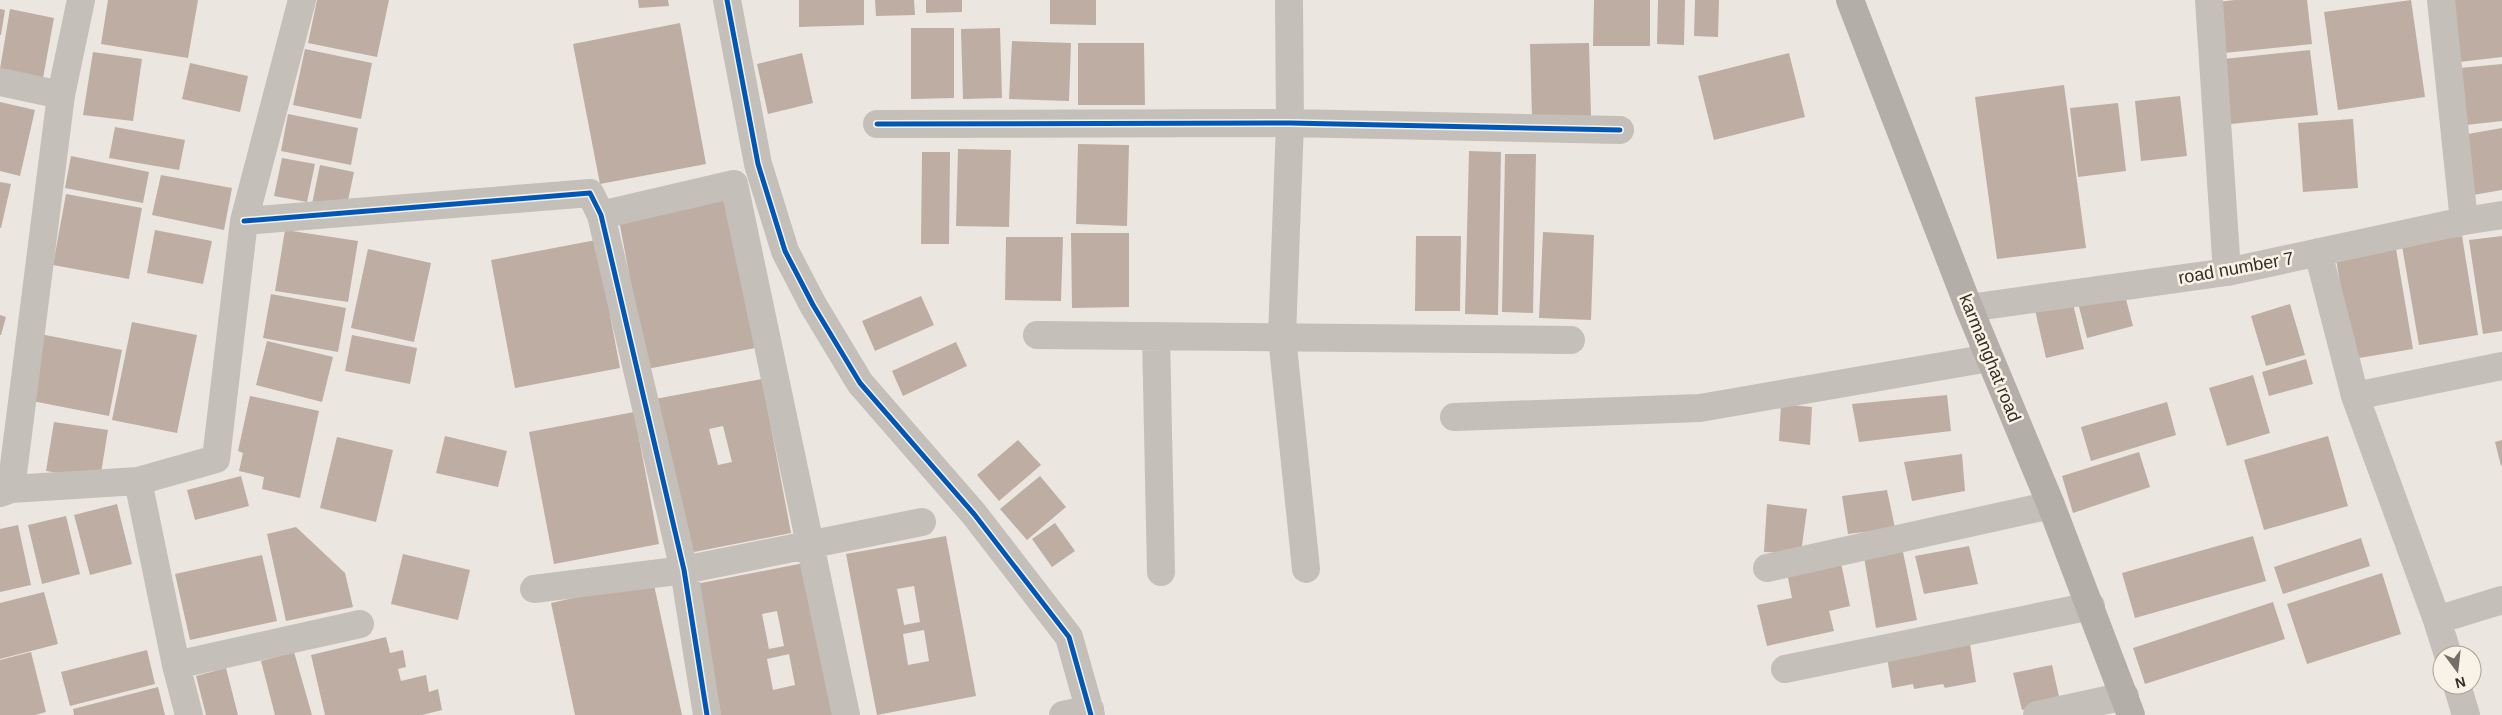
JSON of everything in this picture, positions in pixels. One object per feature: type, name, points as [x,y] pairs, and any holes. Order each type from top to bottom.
[{"type":"main road","name":"karmanghat road","points":[[1850,0],[1969,308],[2091,606],[2128,706]]},
{"type":"street","points":[[81,0],[61,95],[4,489],[138,481],[216,459],[244,221],[302,0]]},
{"type":"street","points":[[727,0],[758,164],[789,259],[813,305],[860,383],[974,514],[1069,637],[1091,712],[1063,715]]},
{"type":"street","points":[[1289,0],[1290,123],[1282,337],[1306,569]]},
{"type":"street","points":[[2209,0],[2226,272]]},
{"type":"street","points":[[2441,0],[2464,221]]},
{"type":"street","points":[[0,82],[61,95]]},
{"type":"street","points":[[877,124],[1290,123],[1620,130]]},
{"type":"street","points":[[601,215],[734,184],[846,715]]},
{"type":"street","points":[[244,221],[590,193],[601,215],[684,570],[707,715]]},
{"type":"street","name":"road number 7","points":[[1969,308],[2226,272],[2464,221],[2502,215]]},
{"type":"street","points":[[2318,252],[2355,396],[2438,620],[2445,645]]},
{"type":"street","points":[[1037,335],[1571,340]]},
{"type":"street","points":[[1156,336],[1161,572]]},
{"type":"street","points":[[1454,417],[1700,408],[1989,358]]},
{"type":"street","points":[[2355,396],[2502,366]]},
{"type":"street","points":[[138,481],[176,665],[189,715]]},
{"type":"street","points":[[1766,568],[2051,506]]},
{"type":"street","points":[[534,589],[684,570],[922,522]]},
{"type":"street","points":[[2438,620],[2502,600]]},
{"type":"street","points":[[1785,669],[2091,606]]},
{"type":"street","points":[[176,665],[360,624]]},
{"type":"street","points":[[2460,695],[2466,715]]},
{"type":"street","points":[[2037,715],[2128,706]]},
{"type":"building","points":[[108,0],[198,0],[188,58],[101,44]]},
{"type":"building","points":[[317,0],[389,0],[377,57],[308,43]]},
{"type":"building","points":[[638,0],[668,0],[669,6],[639,8]]},
{"type":"building","points":[[799,0],[864,0],[864,25],[799,27]]},
{"type":"building","points":[[875,0],[914,0],[915,15],[876,16]]},
{"type":"building","points":[[926,0],[962,0],[962,12],[926,13]]},
{"type":"building","points":[[1050,0],[1096,0],[1096,25],[1050,24]]},
{"type":"building","points":[[1594,0],[1650,0],[1650,46],[1593,46]]},
{"type":"building","points":[[1658,0],[1685,0],[1684,45],[1657,44]]},
{"type":"building","points":[[1695,0],[1719,0],[1718,37],[1694,36]]},
{"type":"building","points":[[2235,0],[2307,0],[2312,44],[2224,53],[2218,2]]},
{"type":"building","points":[[2411,0],[2425,97],[2338,110],[2324,12]]},
{"type":"building","points":[[2451,0],[2502,0],[2502,57],[2459,62]]},
{"type":"building","points":[[0,9],[5,10],[1,35],[0,35]]},
{"type":"building","points":[[10,9],[54,18],[43,78],[0,69]]},
{"type":"building","points":[[680,23],[706,164],[600,184],[573,44]]},
{"type":"building","points":[[911,28],[954,28],[954,98],[911,99]]},
{"type":"building","points":[[1000,28],[1002,98],[963,99],[961,29]]},
{"type":"building","points":[[1012,41],[1071,43],[1069,101],[1009,99]]},
{"type":"building","points":[[1078,43],[1144,43],[1145,105],[1078,105]]},
{"type":"building","points":[[1589,43],[1591,116],[1532,118],[1530,44]]},
{"type":"building","points":[[305,49],[372,63],[361,119],[293,105]]},
{"type":"building","points":[[2310,50],[2318,115],[2231,124],[2224,59]]},
{"type":"building","points":[[93,52],[142,59],[133,121],[83,115]]},
{"type":"building","points":[[802,53],[813,103],[768,114],[757,64]]},
{"type":"building","points":[[1789,53],[1805,117],[1714,140],[1698,76]]},
{"type":"building","points":[[190,63],[248,76],[240,112],[182,99]]},
{"type":"building","points":[[2502,64],[2502,121],[2466,125],[2460,68]]},
{"type":"building","points":[[2064,85],[2086,248],[1997,259],[1975,97]]},
{"type":"building","points":[[2180,96],[2187,156],[2141,161],[2135,101]]},
{"type":"building","points":[[0,102],[35,110],[20,176],[0,171]]},
{"type":"building","points":[[2118,103],[2126,171],[2078,177],[2070,108]]},
{"type":"building","points":[[288,114],[358,128],[351,165],[281,151]]},
{"type":"building","points":[[2353,119],[2358,188],[2303,192],[2298,123]]},
{"type":"building","points":[[115,127],[185,140],[179,170],[109,158]]},
{"type":"building","points":[[2502,128],[2502,190],[2473,195],[2462,135]]},
{"type":"building","points":[[1078,144],[1129,145],[1127,226],[1076,224]]},
{"type":"building","points":[[958,149],[1011,150],[1009,227],[956,226]]},
{"type":"building","points":[[1469,151],[1501,152],[1498,315],[1465,314]]},
{"type":"building","points":[[922,152],[950,152],[949,244],[921,244]]},
{"type":"building","points":[[1505,154],[1536,154],[1533,313],[1502,312]]},
{"type":"building","points":[[71,156],[149,172],[143,203],[65,188]]},
{"type":"building","points":[[282,158],[315,164],[307,202],[274,196]]},
{"type":"building","points":[[320,165],[354,172],[346,210],[312,204]]},
{"type":"building","points":[[161,175],[232,188],[224,230],[152,215]]},
{"type":"building","points":[[0,182],[11,184],[1,228],[0,228]]},
{"type":"building","points":[[66,194],[142,208],[129,279],[53,265]]},
{"type":"building","points":[[726,194],[755,348],[647,369],[618,215]]},
{"type":"building","points":[[155,230],[212,241],[203,284],[147,273]]},
{"type":"building","points":[[285,230],[358,241],[348,302],[275,291]]},
{"type":"building","points":[[1543,232],[1594,235],[1591,320],[1539,318]]},
{"type":"building","points":[[1071,233],[1129,233],[1129,307],[1072,308]]},
{"type":"building","points":[[1416,236],[1461,236],[1460,311],[1415,311]]},
{"type":"building","points":[[2462,236],[2478,335],[2419,345],[2402,246]]},
{"type":"building","points":[[2502,236],[2502,331],[2483,334],[2469,240]]},
{"type":"building","points":[[1006,237],[1063,237],[1061,301],[1005,300]]},
{"type":"building","points":[[596,240],[620,368],[515,388],[491,260]]},
{"type":"building","points":[[368,249],[431,263],[414,342],[351,328]]},
{"type":"building","points":[[2396,249],[2413,349],[2353,359],[2336,259]]},
{"type":"building","points":[[2123,288],[2133,326],[2087,338],[2077,299]]},
{"type":"building","points":[[271,294],[346,308],[338,352],[263,338]]},
{"type":"building","points":[[921,296],[934,325],[875,351],[862,321]]},
{"type":"building","points":[[2072,300],[2084,349],[2046,358],[2035,310]]},
{"type":"building","points":[[2290,304],[2305,355],[2266,366],[2251,316]]},
{"type":"building","points":[[0,315],[6,317],[1,335],[0,335]]},
{"type":"building","points":[[132,322],[197,335],[177,433],[112,420]]},
{"type":"building","points":[[40,334],[122,350],[109,416],[27,400]]},
{"type":"building","points":[[352,335],[417,348],[410,384],[345,371]]},
{"type":"building","points":[[267,341],[333,357],[322,402],[256,385]]},
{"type":"building","points":[[956,342],[967,366],[903,396],[892,371]]},
{"type":"building","points":[[2306,359],[2313,384],[2269,396],[2262,372]]},
{"type":"building","points":[[2253,375],[2270,433],[2227,446],[2209,388]]},
{"type":"building","points":[[762,379],[791,533],[684,554],[655,399]],"holes":[[[723,426],[732,462],[718,465],[709,429]]]},
{"type":"building","points":[[1947,395],[1951,431],[1859,442],[1852,404]]},
{"type":"building","points":[[250,396],[319,411],[300,498],[262,489],[264,477],[239,471],[243,453],[238,451]]},
{"type":"building","points":[[2167,402],[2176,435],[2091,461],[2081,427]]},
{"type":"building","points":[[1781,404],[1812,407],[1810,445],[1779,441]]},
{"type":"building","points":[[634,412],[659,544],[554,564],[529,432]]},
{"type":"building","points":[[54,422],[108,430],[100,479],[46,471]]},
{"type":"building","points":[[445,436],[507,451],[498,487],[436,473]]},
{"type":"building","points":[[2328,436],[2348,506],[2264,530],[2244,460]]},
{"type":"building","points":[[337,437],[393,450],[376,522],[320,508]]},
{"type":"building","points":[[1018,440],[1041,465],[999,501],[977,475]]},
{"type":"building","points":[[2502,440],[2502,465],[2501,466],[2495,442]]},
{"type":"building","points":[[2139,452],[2150,487],[2073,513],[2062,476]]},
{"type":"building","points":[[1962,454],[1965,491],[1912,501],[1904,462]]},
{"type":"building","points":[[241,476],[249,506],[195,520],[187,490]]},
{"type":"building","points":[[1040,476],[1066,507],[1027,540],[1000,509]]},
{"type":"building","points":[[1887,490],[1895,528],[1848,534],[1842,496]]},
{"type":"building","points":[[117,504],[132,564],[90,575],[74,515]]},
{"type":"building","points":[[1767,504],[1807,509],[1801,553],[1764,552]]},
{"type":"building","points":[[66,516],[80,574],[42,584],[28,525]]},
{"type":"building","points":[[1055,523],[1075,551],[1052,567],[1032,539]]},
{"type":"building","points":[[18,525],[31,585],[0,592],[0,529]]},
{"type":"building","points":[[296,527],[345,573],[353,607],[286,621],[267,534]]},
{"type":"building","points":[[946,536],[976,696],[877,715],[846,554]],"holes":[[[914,586],[920,622],[904,625],[897,589]],[[924,630],[929,661],[908,665],[903,634]]]},
{"type":"building","points":[[2253,536],[2266,581],[2135,618],[2122,573]]},
{"type":"building","points":[[2361,538],[2370,566],[2283,594],[2274,567]]},
{"type":"building","points":[[1969,546],[1978,584],[1924,594],[1915,556]]},
{"type":"building","points":[[1902,547],[1917,620],[1876,628],[1864,557]]},
{"type":"building","points":[[403,554],[470,570],[458,620],[391,604]]},
{"type":"building","points":[[262,555],[277,621],[190,640],[175,574]]},
{"type":"building","points":[[804,563],[833,715],[721,715],[696,584]],"holes":[[[777,611],[784,646],[769,649],[762,614]],[[789,654],[795,685],[773,690],[767,659]]]},
{"type":"building","points":[[1841,563],[1850,606],[1829,611],[1834,631],[1767,646],[1757,605],[1792,598],[1787,573]]},
{"type":"building","points":[[2382,573],[2401,634],[2307,664],[2287,604]]},
{"type":"building","points":[[653,580],[682,715],[575,715],[551,603]]},
{"type":"building","points":[[44,592],[58,644],[0,659],[0,603]]},
{"type":"building","points":[[2273,602],[2285,639],[2145,684],[2133,648]]},
{"type":"building","points":[[386,637],[390,653],[403,650],[406,667],[398,669],[401,681],[426,675],[429,692],[438,689],[442,710],[422,715],[325,715],[311,655]]},
{"type":"building","points":[[1970,644],[1976,682],[1945,688],[1943,684],[1914,689],[1913,684],[1892,688],[1887,657]]},
{"type":"building","points":[[147,650],[155,684],[70,706],[61,672]]},
{"type":"building","points":[[31,652],[46,712],[35,715],[0,715],[0,660]]},
{"type":"building","points":[[294,652],[312,715],[275,715],[261,661]]},
{"type":"building","points":[[2052,665],[2060,701],[2022,710],[2013,673]]},
{"type":"building","points":[[226,668],[238,715],[206,715],[196,676]]},
{"type":"building","points":[[158,687],[165,715],[74,715],[73,709]]},
{"type":"cycle path","points":[[727,0],[758,164],[785,251],[813,305],[860,383],[974,514],[1069,637],[1091,715]]},
{"type":"cycle path","points":[[877,124],[1290,123],[1620,130]]},
{"type":"cycle path","points":[[244,221],[590,193],[601,215],[684,570],[707,715]]}]
